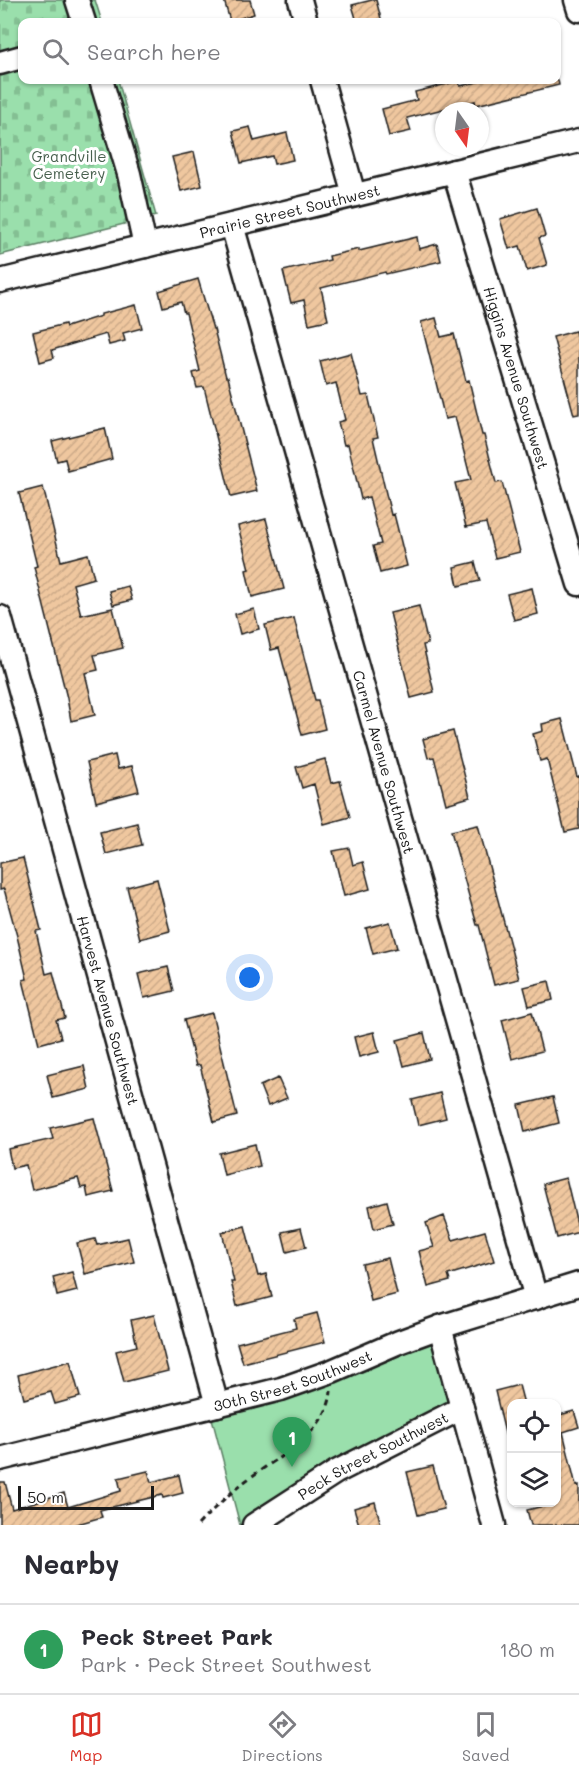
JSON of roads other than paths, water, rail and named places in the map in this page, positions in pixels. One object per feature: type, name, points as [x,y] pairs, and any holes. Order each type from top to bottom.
[{"type":"street","points":[[77,0],[83,18]]},
{"type":"street","points":[[300,0],[305,18]]},
{"type":"street","points":[[576,0],[579,10]]},
{"type":"street","points":[[0,63],[18,58]]},
{"type":"street","points":[[102,84],[129,174],[145,246]]},
{"type":"street","points":[[323,84],[354,195]]},
{"type":"street","name":"Prairie Street Southwest","points":[[2,274],[145,246],[579,141]]},
{"type":"street","name":"Higgins Avenue Southwest","points":[[454,171],[579,584]]},
{"type":"street","name":"Carmel Avenue Southwest","points":[[232,225],[536,1298]]},
{"type":"street","name":"Harvest Avenue Southwest","points":[[0,617],[217,1405]]},
{"type":"street","name":"30th Street Southwest","points":[[0,1459],[280,1389],[332,1371],[440,1326],[579,1284]]},
{"type":"street","points":[[440,1326],[494,1525]]},
{"type":"street","name":"Peck Street Southwest","points":[[254,1525],[336,1472],[462,1408]]},
{"type":"place","name":"Peck Street Park","points":[[292,1467]]},
{"type":"park label","name":"Grandville Cemetery","points":[[69,164]]}]
